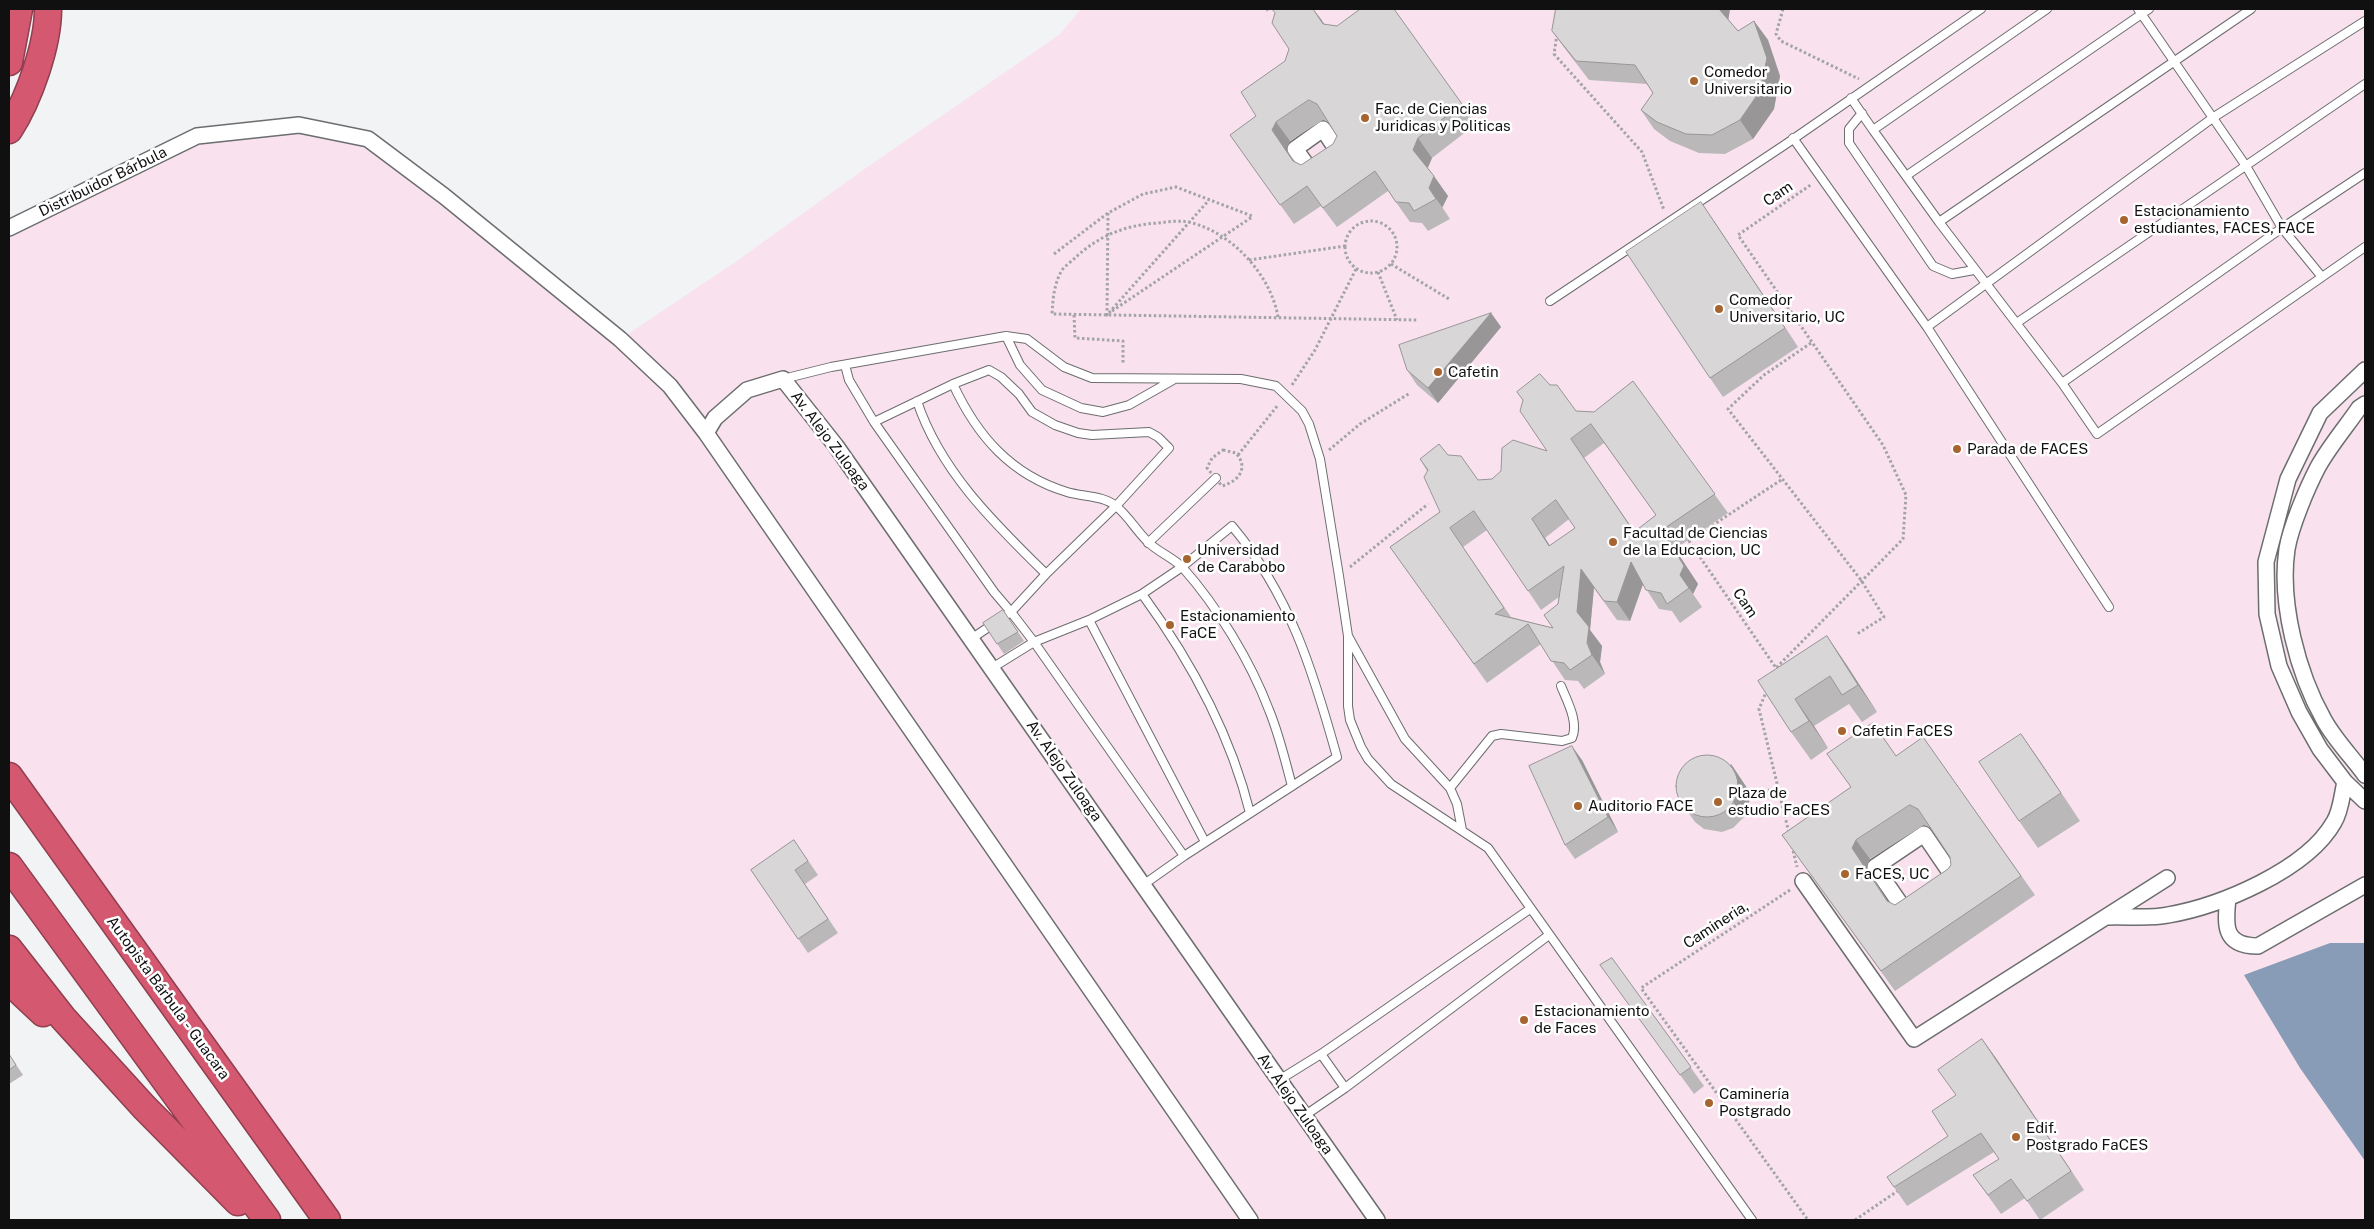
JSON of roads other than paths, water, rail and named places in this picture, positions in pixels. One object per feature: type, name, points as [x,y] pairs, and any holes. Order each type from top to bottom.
[{"type":"highway","points":[[9,62],[19,9]]},
{"type":"highway","points":[[9,130],[30,86],[46,41],[48,9]]},
{"type":"highway","name":"Autopista Bárbula - Guacara","points":[[9,776],[326,1220]]},
{"type":"highway","points":[[9,866],[267,1220]]},
{"type":"highway","points":[[9,949],[63,1018],[144,1107],[255,1220]]},
{"type":"highway","points":[[9,982],[144,1107]]},
{"type":"street","name":"Distribuidor Bárbula","points":[[9,228],[197,136],[299,124],[368,139],[444,196],[620,339],[670,386],[706,434]]},
{"type":"street","points":[[2365,370],[2320,413],[2288,479],[2266,562],[2267,614],[2279,666],[2320,749],[2345,782],[2365,801]]},
{"type":"street","name":"Av. Alejo Zuloaga","points":[[706,434],[715,418],[747,390],[783,379],[836,446],[1377,1220]]},
{"type":"street","points":[[2365,404],[2359,408],[2319,466],[2304,499],[2287,548],[2286,592],[2291,627],[2304,680],[2325,722],[2365,775]]},
{"type":"street","points":[[706,434],[1250,1220]]},
{"type":"street","points":[[2105,917],[2167,916],[2228,898],[2286,868],[2316,847],[2335,821],[2345,782]]},
{"type":"street","points":[[1924,834],[1956,881],[1908,915],[1875,867],[1924,834]]},
{"type":"street","points":[[1799,884],[1914,1039],[2167,878]]},
{"type":"street","points":[[2228,898],[2226,925],[2231,937],[2244,946],[2258,946],[2365,885]]},
{"type":"lane","points":[[1550,302],[1981,9]]},
{"type":"lane","points":[[1873,130],[2047,9]]},
{"type":"lane","points":[[1906,176],[2140,11],[2149,9]]},
{"type":"lane","points":[[1939,222],[2251,9]]},
{"type":"lane","points":[[2140,11],[2214,117],[2246,166],[2282,228],[2322,278]]},
{"type":"lane","points":[[1927,327],[2214,117],[2365,21]]},
{"type":"lane","points":[[2018,322],[2365,84]]},
{"type":"lane","points":[[1851,98],[1974,270],[2018,322],[2097,434],[2365,247]]},
{"type":"lane","points":[[1862,113],[1849,129],[1849,143],[1933,266],[1952,274],[1974,270]]},
{"type":"lane","points":[[1793,138],[1927,327],[2109,607]]},
{"type":"lane","points":[[2062,383],[2282,228],[2365,173]]},
{"type":"lane","points":[[1006,336],[1020,365],[1042,390],[1081,408],[1103,412],[1129,405],[1175,379]]},
{"type":"lane","points":[[783,379],[845,365],[1006,336],[1027,339],[1051,359],[1078,374],[1092,378],[1241,379],[1276,386],[1286,394],[1302,410],[1309,424],[1320,459],[1348,636],[1348,706],[1350,720],[1360,747],[1378,772],[1391,784],[1488,848],[1752,1220]]},
{"type":"lane","points":[[845,365],[849,380],[874,422],[994,592],[1034,642],[1184,856]]},
{"type":"lane","points":[[874,422],[953,384],[989,370],[1001,377],[1019,394],[1032,412],[1064,429],[1092,435],[1149,432],[1158,436],[1169,448],[1116,506],[1046,574],[1011,612],[971,639]]},
{"type":"lane","points":[[953,384],[971,420],[982,436],[1012,465],[1050,487],[1103,499],[1116,506],[1148,543],[1182,567],[1218,616],[1259,685],[1270,711],[1292,786]]},
{"type":"lane","points":[[917,401],[934,439],[968,493],[990,520],[1046,574]]},
{"type":"lane","points":[[1148,543],[1216,478]]},
{"type":"lane","points":[[992,668],[1034,642],[1089,620],[1142,594],[1182,567],[1232,526],[1265,569],[1278,592],[1308,664],[1337,757],[1205,842],[1143,885]]},
{"type":"lane","points":[[1142,594],[1182,653],[1204,691],[1240,774],[1250,813]]},
{"type":"lane","points":[[1089,620],[1205,842]]},
{"type":"lane","points":[[1348,636],[1405,739],[1450,788],[1457,804],[1462,830]]},
{"type":"lane","points":[[1450,788],[1492,736],[1501,734],[1562,741],[1572,738],[1574,733],[1572,712],[1561,686]]},
{"type":"lane","points":[[1279,1080],[1321,1054],[1530,909]]},
{"type":"lane","points":[[1304,1116],[1345,1088],[1549,935]]},
{"type":"lane","points":[[1321,1054],[1345,1088]]},
{"type":"water","points":[[2330,943],[2365,943],[2365,1161],[2300,1068],[2244,975]]},
{"type":"place","name":"Comedor Universitario","points":[[1694,81]]},
{"type":"place","name":"Fac. de Ciencias Juridicas y Politicas","points":[[1365,118]]},
{"type":"place","name":"Estacionamiento estudiantes, FACES, FACE","points":[[2124,220]]},
{"type":"place","name":"Comedor Universitario, UC","points":[[1719,309]]},
{"type":"place","name":"Cafetin","points":[[1438,372]]},
{"type":"place","name":"Parada de FACES","points":[[1957,449]]},
{"type":"place","name":"Facultad de Ciencias de la Educacion, UC","points":[[1613,542]]},
{"type":"place","name":"Universidad de Carabobo","points":[[1187,559]]},
{"type":"place","name":"Estacionamiento FaCE","points":[[1170,625]]},
{"type":"place","name":"Cafetin FaCES","points":[[1842,731]]},
{"type":"place","name":"Plaza de estudio FaCES","points":[[1718,802]]},
{"type":"place","name":"Auditorio FACE","points":[[1578,806]]},
{"type":"place","name":"FaCES, UC","points":[[1845,874]]},
{"type":"place","name":"Estacionamiento de Faces","points":[[1524,1020]]},
{"type":"place","name":"Caminería Postgrado","points":[[1709,1103]]},
{"type":"place","name":"Edif. Postgrado FaCES","points":[[2016,1137]]}]
